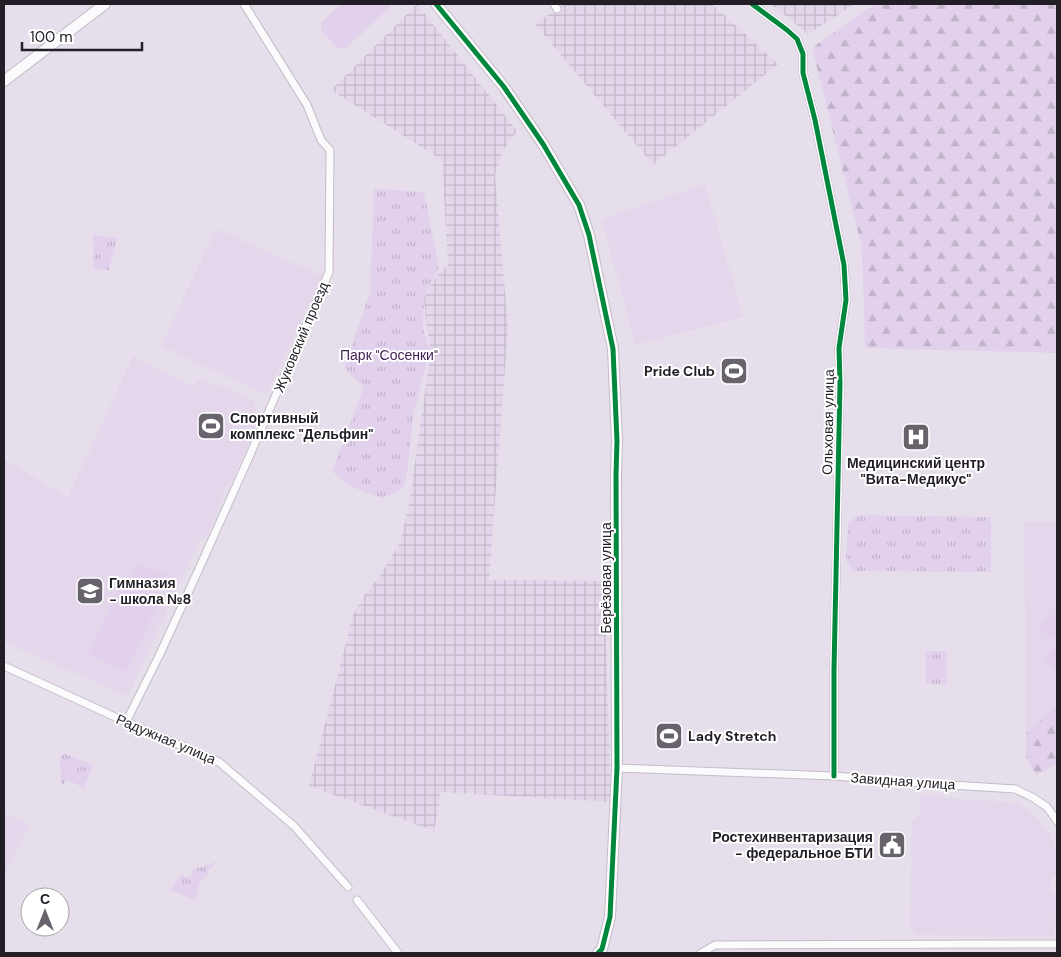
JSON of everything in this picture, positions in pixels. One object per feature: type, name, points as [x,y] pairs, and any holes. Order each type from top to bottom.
[{"type":"street","points":[[4,81],[105,4]]},
{"type":"street","name":"Жуковский проезд","points":[[126,722],[203,561],[329,272],[330,150],[321,140],[307,106],[244,4]]},
{"type":"street","name":"Берёзовая улица","points":[[436,4],[504,87],[543,144],[580,205],[589,235],[613,349],[617,441],[617,768],[610,917],[602,952]]},
{"type":"street","name":"Ольховая улица","points":[[752,4],[797,39],[803,54],[803,73],[815,120],[844,265],[846,300],[839,348],[834,776]]},
{"type":"street","name":"Радужная улица","points":[[4,666],[219,762],[294,826],[348,887]]},
{"type":"street","name":"Завидная улица","points":[[617,768],[834,776],[1015,789],[1047,807],[1057,821]]},
{"type":"street","points":[[357,900],[398,953]]},
{"type":"street","points":[[701,953],[714,945],[1057,944]]},
{"type":"shaded area","points":[[417,4],[517,131],[503,150],[495,175],[508,328],[489,580],[604,581],[611,802],[441,792],[434,831],[309,786],[353,615],[400,543],[409,505],[431,350],[424,298],[441,271],[448,266],[442,160],[331,90]]},
{"type":"shaded area","points":[[564,4],[712,4],[778,64],[653,165],[535,24]]},
{"type":"shaded area","points":[[771,4],[855,4],[808,34]]},
{"type":"shaded area","points":[[705,184],[743,317],[635,345],[602,219]]},
{"type":"shaded area","points":[[216,229],[323,276],[266,395],[161,346]]},
{"type":"shaded area","points":[[133,356],[194,386],[198,379],[214,386],[216,383],[253,401],[259,417],[233,481],[227,484],[223,492],[223,498],[206,538],[199,541],[128,696],[4,642],[4,459],[68,497]]},
{"type":"shaded area","points":[[1024,522],[1057,522],[1057,706],[1026,733]]},
{"type":"shaded area","points":[[919,796],[1017,804],[1031,812],[1040,821],[1050,834],[1056,850],[1057,875],[1051,879],[1051,892],[1056,896],[1055,934],[1052,936],[917,935],[910,929],[912,820],[920,815]]},
{"type":"shaded area","points":[[4,812],[29,825],[4,875]]},
{"type":"green space","points":[[341,4],[390,4],[390,7],[345,49],[337,48],[321,30],[321,23]]},
{"type":"green space","points":[[875,4],[1057,4],[1057,353],[865,348],[862,248],[812,48]]},
{"type":"green space","name":"Парк \"Сосенки\"","points":[[374,189],[424,192],[439,268],[424,296],[423,330],[430,349],[414,413],[406,479],[403,488],[382,498],[355,488],[332,471],[364,387],[344,368],[370,292]]},
{"type":"green space","points":[[93,235],[117,238],[109,270],[94,269]]},
{"type":"green space","points":[[858,515],[991,517],[991,572],[853,571],[846,560],[848,523]]},
{"type":"green space","points":[[139,563],[166,575],[159,589],[132,578]]},
{"type":"green space","points":[[123,580],[161,598],[126,672],[88,654]]},
{"type":"green space","points":[[1057,611],[1057,635],[1051,640],[1039,627]]},
{"type":"green space","points":[[1057,645],[1057,671],[1044,657]]},
{"type":"green space","points":[[926,651],[946,651],[947,684],[926,684]]},
{"type":"green space","points":[[1057,706],[1057,764],[1036,775],[1026,757],[1026,733]]},
{"type":"green space","points":[[65,754],[93,765],[84,788],[66,779],[63,785],[61,784],[60,760],[62,755]]},
{"type":"green space","points":[[219,861],[208,870],[209,874],[200,882],[195,900],[170,890],[182,874],[187,877],[193,875],[192,870]]},
{"type":"cycle path","points":[[436,4],[504,87],[543,144],[579,205],[589,235],[613,349],[617,441],[617,768],[610,917],[602,949],[598,953]]},
{"type":"cycle path","points":[[752,4],[797,39],[803,54],[803,73],[815,120],[844,265],[846,300],[839,348],[834,776]]},
{"type":"place","name":"Pride Club","points":[[734,371]]},
{"type":"place","name":"Спортивный комплекс \"Дельфин\"","points":[[211,426]]},
{"type":"place","name":"Медицинский центр \"Вита-Медикус\"","points":[[916,437]]},
{"type":"place","name":"Гимназия - школа №8","points":[[90,591]]},
{"type":"place","name":"Lady Stretch","points":[[669,736]]},
{"type":"place","name":"Ростехинвентаризация - федеральное БТИ","points":[[892,845]]}]
